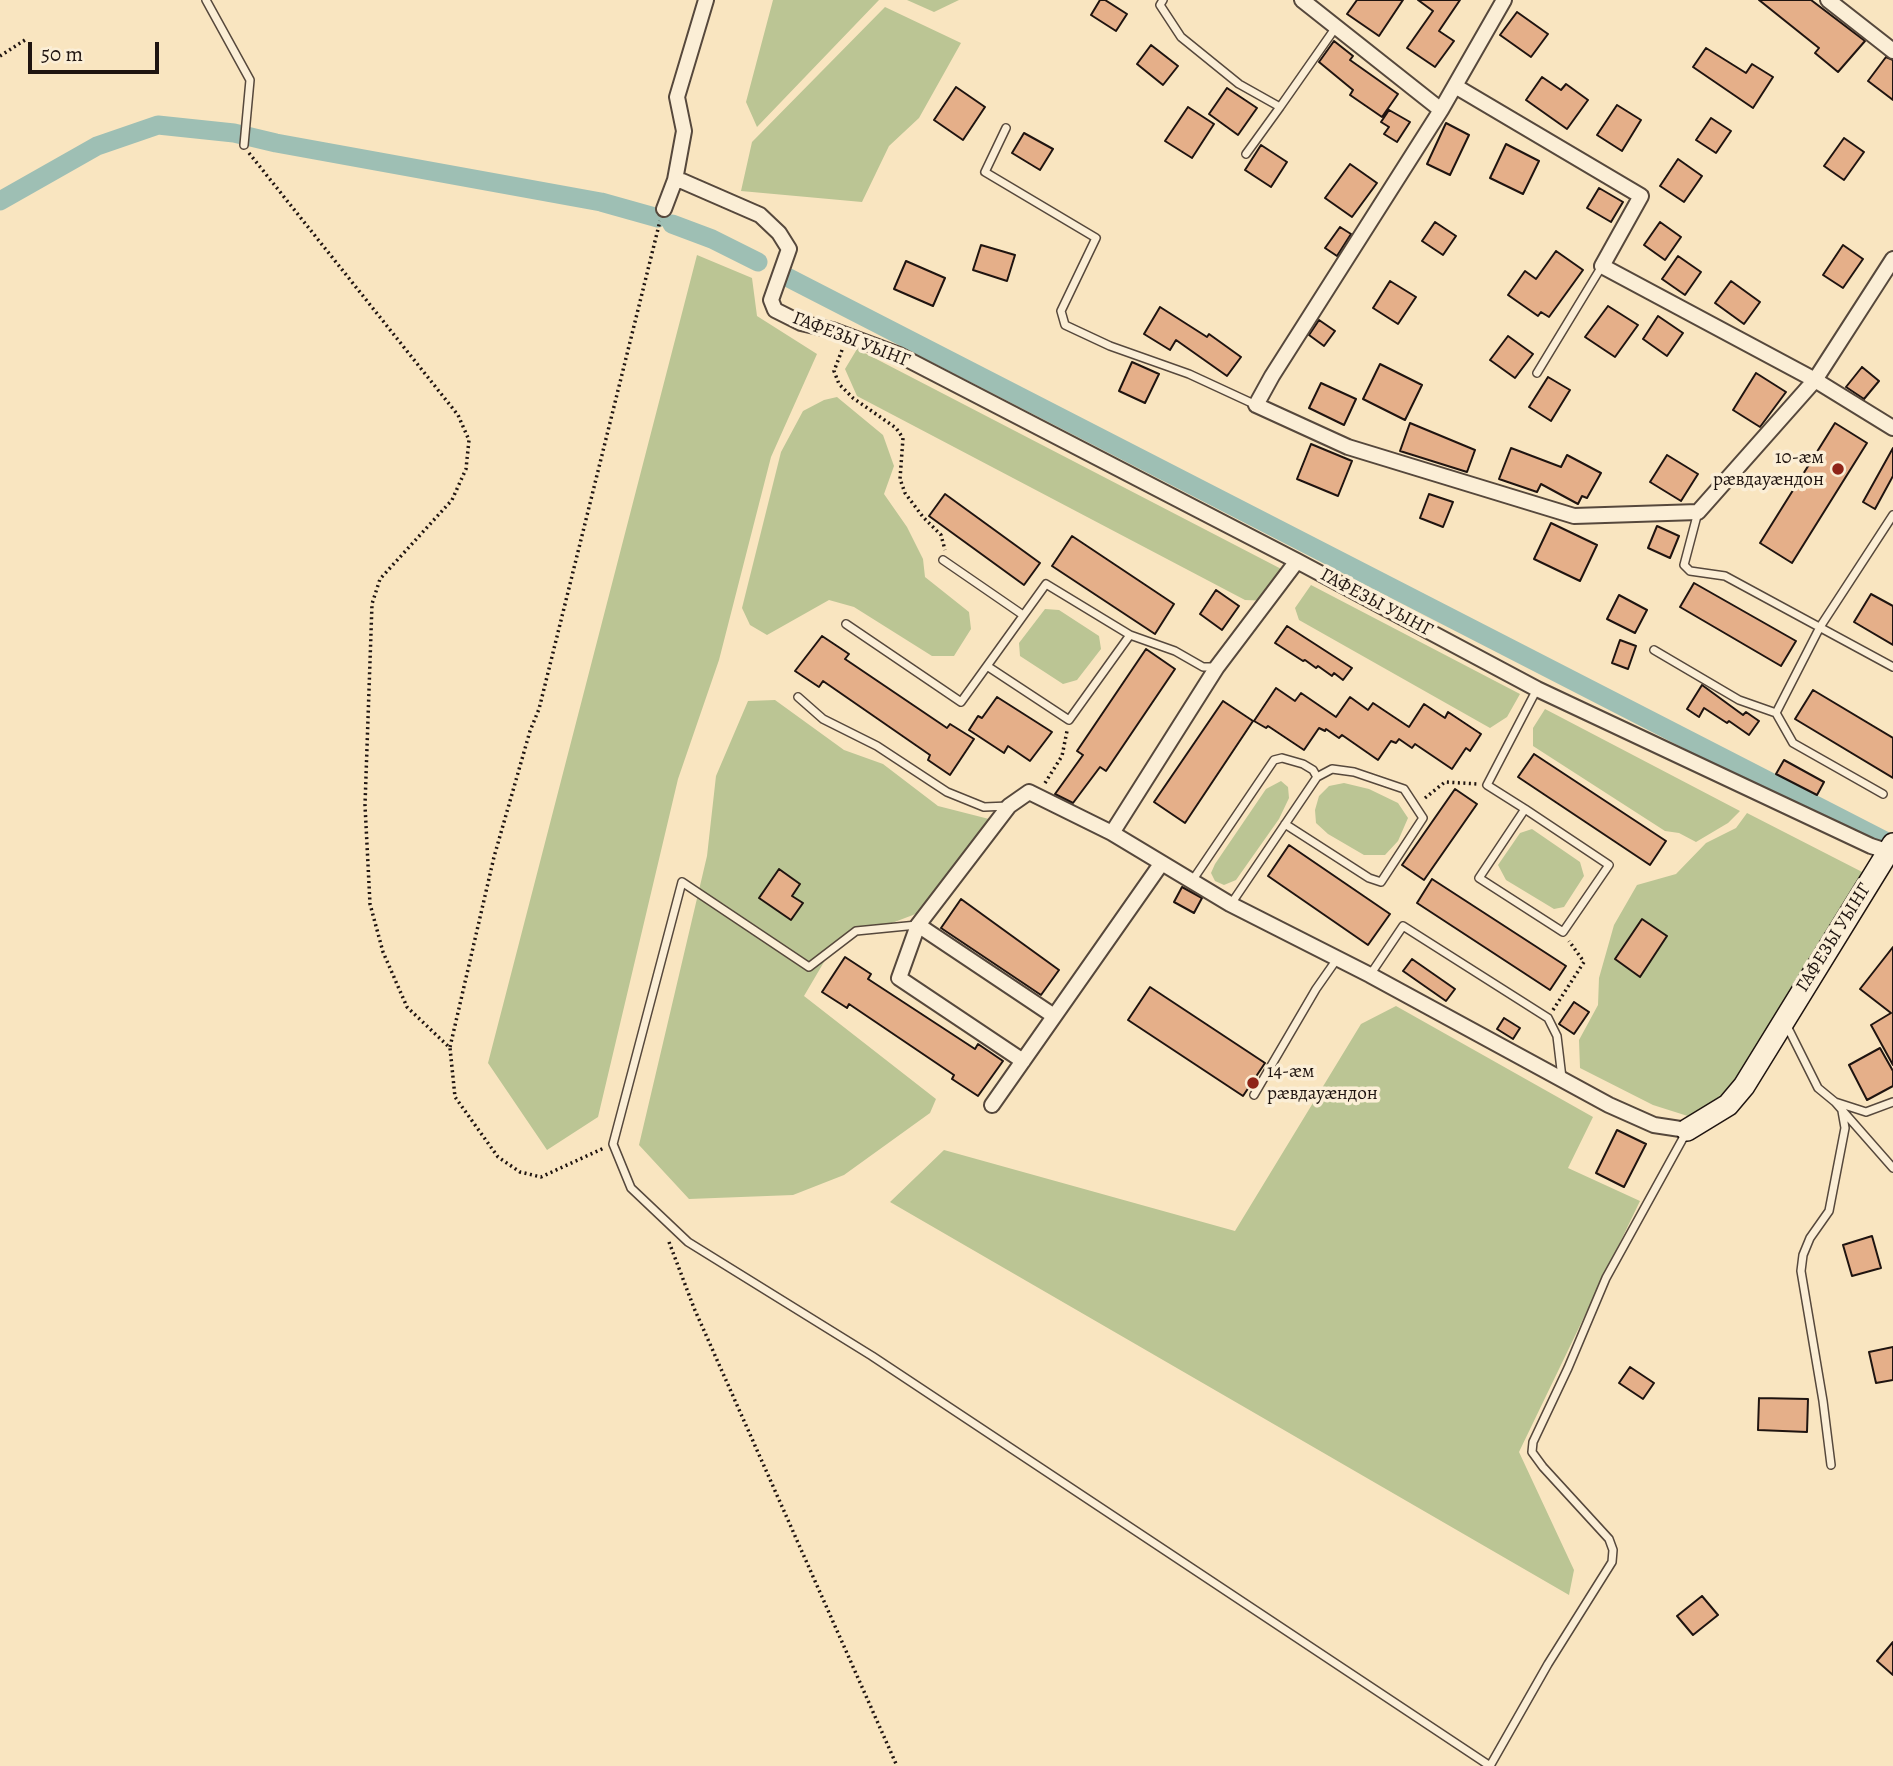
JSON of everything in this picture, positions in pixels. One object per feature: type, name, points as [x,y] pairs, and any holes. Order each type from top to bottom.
[{"type":"street","points":[[664,209],[675,180],[684,131],[677,97],[706,0]]},
{"type":"street","points":[[1302,0],[1441,110]]},
{"type":"street","points":[[1504,0],[1441,110],[1256,405],[1348,447],[1574,516],[1698,512],[1815,380],[1893,259]]},
{"type":"street","points":[[1828,0],[1893,51]]},
{"type":"street","points":[[1455,86],[1641,196],[1602,266],[1815,380],[1893,429]]},
{"type":"street","name":"ГАФЕЗЫ УЫНГ","points":[[675,180],[760,215],[779,233],[789,249],[771,300],[775,310],[801,323],[832,330],[899,355],[1537,689],[1871,846],[1892,849],[1783,1019],[1744,1086],[1728,1105],[1687,1130]]},
{"type":"street","points":[[1112,832],[1217,667],[1297,561]]},
{"type":"street","points":[[1023,1061],[899,978],[918,925],[1009,806],[1029,792],[1112,832],[1230,904],[1370,975],[1609,1105],[1654,1125],[1687,1130]]},
{"type":"street","points":[[992,1105],[1161,864]]},
{"type":"street","points":[[918,925],[1054,1016]]},
{"type":"lane","points":[[206,0],[250,80],[244,145]]},
{"type":"lane","points":[[1163,0],[1160,5],[1181,37],[1239,84],[1280,107]]},
{"type":"lane","points":[[1246,154],[1336,27]]},
{"type":"lane","points":[[1006,128],[985,172],[1096,238],[1061,311],[1065,325],[1110,346],[1189,374],[1256,405]]},
{"type":"lane","points":[[1537,373],[1602,266]]},
{"type":"lane","points":[[1698,512],[1684,565],[1690,572],[1725,576],[1893,667]]},
{"type":"lane","points":[[1776,713],[1820,627],[1893,515]]},
{"type":"lane","points":[[943,560],[1023,615]]},
{"type":"lane","points":[[846,624],[961,702],[1046,584],[1130,635],[1175,651],[1203,667],[1217,667]]},
{"type":"lane","points":[[988,666],[1069,720],[1130,635]]},
{"type":"lane","points":[[1654,650],[1739,699],[1776,713],[1793,743],[1884,794]]},
{"type":"lane","points":[[1525,809],[1479,878],[1563,932],[1609,865],[1525,809],[1487,785],[1537,689]]},
{"type":"lane","points":[[798,696],[823,719],[877,746],[947,792],[984,807],[1009,806]]},
{"type":"lane","points":[[1192,881],[1274,760],[1282,758],[1303,764],[1313,770],[1317,777]]},
{"type":"lane","points":[[1230,904],[1317,777],[1332,769],[1354,772],[1404,789],[1423,818],[1381,882],[1369,878],[1285,824]]},
{"type":"lane","points":[[918,925],[856,931],[809,967],[682,882],[613,1144],[631,1188],[688,1242],[872,1356],[1490,1766],[1548,1664],[1612,1562],[1613,1550],[1609,1539],[1542,1467],[1532,1452],[1533,1442],[1606,1278],[1687,1130]]},
{"type":"lane","points":[[1370,975],[1403,926],[1548,1018],[1557,1036],[1562,1079]]},
{"type":"lane","points":[[1254,1095],[1316,989],[1337,959]]},
{"type":"lane","points":[[1783,1019],[1818,1088],[1835,1102],[1893,1168]]},
{"type":"lane","points":[[1835,1102],[1866,1112],[1893,1102]]},
{"type":"lane","points":[[1830,1465],[1823,1401],[1801,1271],[1803,1255],[1810,1238],[1829,1211],[1846,1128],[1842,1111]]},
{"type":"path","points":[[0,56],[25,40]]},
{"type":"path","points":[[244,145],[458,415],[470,440],[466,469],[452,500],[380,579],[372,604],[365,805],[370,904],[383,952],[407,1007],[450,1048]]},
{"type":"path","points":[[613,1144],[541,1177],[520,1172],[498,1157],[454,1097],[450,1048],[494,857],[539,709],[655,236]]},
{"type":"path","points":[[832,330],[842,344],[842,352],[834,371],[839,384],[853,398],[896,428],[902,438],[900,479],[905,493],[918,511],[941,535],[946,548],[943,560]]},
{"type":"path","points":[[1044,799],[1045,780],[1054,772],[1062,756],[1069,720]]},
{"type":"path","points":[[1416,805],[1445,782],[1487,785]]},
{"type":"path","points":[[1548,1018],[1584,962],[1563,932]]},
{"type":"path","points":[[658,1213],[694,1308],[897,1766]]},
{"type":"green space","points":[[773,0],[879,0],[757,127],[746,102]]},
{"type":"green space","points":[[907,0],[959,0],[934,12]]},
{"type":"green space","points":[[885,7],[961,43],[919,118],[889,146],[862,202],[741,191],[752,142]]},
{"type":"green space","points":[[697,255],[752,278],[757,316],[817,354],[771,457],[719,660],[678,779],[598,1117],[547,1150],[488,1063]]},
{"type":"green space","points":[[857,349],[1289,573],[1270,601],[1245,600],[857,396],[845,369]]},
{"type":"green space","points":[[837,397],[883,435],[894,466],[884,494],[907,527],[923,559],[925,577],[969,612],[971,629],[954,656],[932,656],[854,607],[829,600],[767,635],[750,625],[742,608],[781,452],[803,411],[824,400]]},
{"type":"green space","points":[[1311,585],[1520,694],[1507,717],[1490,728],[1299,620],[1295,608]]},
{"type":"green space","points":[[1045,609],[1059,610],[1099,636],[1101,649],[1077,680],[1063,684],[1020,656],[1019,643]]},
{"type":"green space","points":[[775,700],[844,750],[883,764],[938,806],[989,819],[989,833],[934,907],[834,945],[804,996],[936,1099],[930,1113],[844,1175],[793,1195],[689,1199],[639,1145],[707,856],[716,776],[748,701]]},
{"type":"green space","points":[[1545,709],[1740,811],[1728,823],[1696,842],[1679,833],[1665,831],[1533,746],[1533,728]]},
{"type":"green space","points":[[1281,781],[1288,787],[1289,798],[1279,819],[1236,880],[1224,885],[1215,881],[1211,873],[1215,864],[1266,789]]},
{"type":"green space","points":[[1344,783],[1369,789],[1398,803],[1408,818],[1398,841],[1385,855],[1364,855],[1328,834],[1316,823],[1315,810],[1319,796],[1329,786]]},
{"type":"green space","points":[[1747,813],[1870,876],[1750,1093],[1694,1118],[1653,1105],[1580,1068],[1579,1040],[1598,1005],[1599,978],[1614,925],[1637,885],[1676,874],[1706,843],[1736,828]]},
{"type":"green space","points":[[1532,829],[1580,862],[1584,876],[1564,907],[1554,909],[1506,880],[1498,865],[1520,833]]},
{"type":"green space","points":[[1396,1006],[1593,1117],[1568,1168],[1640,1201],[1519,1452],[1574,1570],[1569,1595],[890,1202],[944,1150],[1235,1231],[1361,1024]]},
{"type":"building","points":[[1100,0],[1105,0],[1127,14],[1116,31],[1091,15]]},
{"type":"building","points":[[1357,0],[1403,0],[1379,36],[1347,14]]},
{"type":"building","points":[[1418,0],[1460,0],[1439,31],[1454,41],[1435,67],[1407,48],[1433,11]]},
{"type":"building","points":[[1759,0],[1811,0],[1865,41],[1838,72],[1815,53],[1819,48]]},
{"type":"building","points":[[1517,12],[1548,34],[1531,57],[1500,35]]},
{"type":"building","points":[[1334,41],[1353,56],[1350,60],[1398,94],[1382,117],[1350,95],[1353,90],[1319,62]]},
{"type":"building","points":[[1151,45],[1178,66],[1163,85],[1137,64]]},
{"type":"building","points":[[1706,48],[1746,73],[1752,64],[1773,77],[1753,108],[1693,67]]},
{"type":"building","points":[[1886,57],[1893,60],[1893,100],[1868,81]]},
{"type":"building","points":[[1542,77],[1561,90],[1566,84],[1588,100],[1567,129],[1526,100]]},
{"type":"building","points":[[956,87],[985,107],[963,140],[934,120]]},
{"type":"building","points":[[1227,88],[1257,108],[1238,135],[1209,114]]},
{"type":"building","points":[[1617,105],[1641,120],[1622,151],[1597,135]]},
{"type":"building","points":[[1188,107],[1214,124],[1192,158],[1165,141]]},
{"type":"building","points":[[1389,110],[1410,122],[1397,142],[1384,134],[1389,127],[1381,122]]},
{"type":"building","points":[[1711,118],[1731,131],[1716,153],[1696,140]]},
{"type":"building","points":[[1446,123],[1469,135],[1450,175],[1427,164]]},
{"type":"building","points":[[1024,133],[1053,149],[1040,170],[1012,153]]},
{"type":"building","points":[[1844,138],[1864,152],[1844,180],[1824,166]]},
{"type":"building","points":[[1506,144],[1539,161],[1523,194],[1490,178]]},
{"type":"building","points":[[1261,145],[1287,162],[1271,187],[1245,170]]},
{"type":"building","points":[[1678,159],[1702,176],[1684,202],[1660,186]]},
{"type":"building","points":[[1350,164],[1377,183],[1352,217],[1325,198]]},
{"type":"building","points":[[1599,188],[1623,202],[1611,222],[1587,208]]},
{"type":"building","points":[[1435,222],[1456,236],[1443,255],[1422,241]]},
{"type":"building","points":[[1660,222],[1681,237],[1665,260],[1644,245]]},
{"type":"building","points":[[1340,227],[1351,234],[1337,256],[1325,248]]},
{"type":"building","points":[[981,245],[1015,255],[1007,281],[973,270]]},
{"type":"building","points":[[1843,245],[1863,259],[1843,288],[1823,275]]},
{"type":"building","points":[[1556,251],[1583,270],[1549,317],[1541,312],[1538,316],[1508,295],[1525,271],[1536,279]]},
{"type":"building","points":[[1678,256],[1701,272],[1685,295],[1662,279]]},
{"type":"building","points":[[906,261],[945,278],[933,306],[894,289]]},
{"type":"building","points":[[1390,281],[1416,297],[1398,324],[1373,308]]},
{"type":"building","points":[[1731,281],[1760,302],[1744,324],[1715,303]]},
{"type":"building","points":[[1608,306],[1638,325],[1615,357],[1585,337]]},
{"type":"building","points":[[1160,307],[1207,337],[1209,334],[1241,357],[1227,376],[1176,340],[1170,350],[1144,334]]},
{"type":"building","points":[[1658,316],[1683,333],[1667,356],[1643,339]]},
{"type":"building","points":[[1319,320],[1335,331],[1324,346],[1309,335]]},
{"type":"building","points":[[1508,336],[1533,354],[1515,378],[1490,360]]},
{"type":"building","points":[[1132,362],[1159,374],[1145,403],[1119,391]]},
{"type":"building","points":[[1380,364],[1422,385],[1405,420],[1363,399]]},
{"type":"building","points":[[1862,367],[1879,381],[1864,399],[1846,387]]},
{"type":"building","points":[[1756,373],[1786,392],[1760,427],[1733,410]]},
{"type":"building","points":[[1548,377],[1570,390],[1551,421],[1529,407]]},
{"type":"building","points":[[1321,383],[1356,399],[1344,425],[1309,408]]},
{"type":"building","points":[[1410,423],[1475,450],[1467,472],[1400,451]]},
{"type":"building","points":[[1835,423],[1867,443],[1792,563],[1760,543]]},
{"type":"building","points":[[1311,444],[1352,461],[1338,496],[1297,479]]},
{"type":"building","points":[[1511,448],[1561,467],[1567,455],[1601,473],[1587,498],[1582,496],[1578,504],[1541,484],[1537,492],[1499,479]]},
{"type":"building","points":[[1893,448],[1893,476],[1875,509],[1863,502]]},
{"type":"building","points":[[1667,455],[1698,474],[1681,501],[1650,482]]},
{"type":"building","points":[[945,494],[1040,563],[1024,585],[929,516]]},
{"type":"building","points":[[1429,494],[1453,502],[1443,527],[1420,518]]},
{"type":"building","points":[[1551,523],[1597,545],[1580,581],[1534,559]]},
{"type":"building","points":[[1657,526],[1679,536],[1670,558],[1648,548]]},
{"type":"building","points":[[1072,536],[1174,604],[1155,634],[1052,566]]},
{"type":"building","points":[[1694,583],[1796,641],[1781,666],[1680,607]]},
{"type":"building","points":[[1216,590],[1239,606],[1222,630],[1200,614]]},
{"type":"building","points":[[1871,594],[1893,606],[1893,645],[1854,622]]},
{"type":"building","points":[[1619,595],[1647,610],[1635,633],[1607,619]]},
{"type":"building","points":[[1287,626],[1352,668],[1343,680],[1334,673],[1332,676],[1318,666],[1316,668],[1303,661],[1275,643]]},
{"type":"building","points":[[822,636],[849,654],[845,659],[947,728],[950,724],[974,739],[950,775],[928,760],[930,755],[823,681],[819,687],[795,671]]},
{"type":"building","points":[[1620,640],[1636,646],[1628,669],[1612,663]]},
{"type":"building","points":[[1146,649],[1175,669],[1106,771],[1100,767],[1073,803],[1055,794],[1083,755],[1077,751]]},
{"type":"building","points":[[1702,685],[1743,715],[1746,712],[1759,721],[1749,735],[1704,708],[1699,717],[1687,709]]},
{"type":"building","points":[[1276,688],[1295,701],[1301,693],[1336,717],[1350,697],[1368,710],[1373,703],[1409,727],[1424,704],[1445,718],[1448,712],[1481,734],[1470,751],[1466,748],[1452,769],[1415,744],[1412,748],[1399,739],[1396,743],[1391,741],[1378,760],[1342,735],[1339,738],[1326,729],[1325,731],[1319,728],[1304,750],[1268,726],[1266,728],[1254,721]]},
{"type":"building","points":[[1813,690],[1893,738],[1893,778],[1795,719]]},
{"type":"building","points":[[997,697],[1052,732],[1030,761],[1008,746],[1004,753],[969,730],[978,716],[982,718]]},
{"type":"building","points":[[1223,701],[1253,721],[1185,823],[1154,802]]},
{"type":"building","points":[[1534,754],[1666,841],[1650,865],[1518,777]]},
{"type":"building","points":[[1784,760],[1824,782],[1817,795],[1776,774]]},
{"type":"building","points":[[1455,789],[1477,804],[1424,880],[1402,865]]},
{"type":"building","points":[[1289,845],[1390,914],[1368,945],[1268,876]]},
{"type":"building","points":[[779,869],[800,884],[792,896],[803,903],[791,920],[759,898]]},
{"type":"building","points":[[1432,879],[1566,966],[1550,990],[1417,903]]},
{"type":"building","points":[[1182,887],[1202,898],[1194,913],[1174,902]]},
{"type":"building","points":[[961,899],[1059,970],[1041,995],[941,928]]},
{"type":"building","points":[[1642,919],[1667,936],[1640,977],[1615,959]]},
{"type":"building","points":[[1893,947],[1893,1065],[1871,1025],[1891,1013],[1860,989]]},
{"type":"building","points":[[845,957],[871,974],[868,979],[975,1049],[978,1044],[1003,1061],[978,1096],[952,1079],[954,1075],[849,1004],[847,1008],[822,992]]},
{"type":"building","points":[[1412,959],[1455,989],[1446,1001],[1403,971]]},
{"type":"building","points":[[1150,987],[1265,1063],[1243,1096],[1128,1020]]},
{"type":"building","points":[[1574,1002],[1589,1012],[1574,1034],[1559,1024]]},
{"type":"building","points":[[1504,1018],[1520,1028],[1513,1039],[1497,1029]]},
{"type":"building","points":[[1880,1048],[1893,1071],[1893,1086],[1867,1100],[1849,1065]]},
{"type":"building","points":[[1617,1130],[1646,1144],[1624,1187],[1596,1173]]},
{"type":"building","points":[[1872,1236],[1881,1268],[1852,1276],[1843,1245]]},
{"type":"building","points":[[1893,1347],[1893,1380],[1876,1383],[1869,1352]]},
{"type":"building","points":[[1630,1367],[1654,1383],[1643,1399],[1619,1383]]},
{"type":"building","points":[[1759,1398],[1808,1399],[1807,1432],[1758,1430]]},
{"type":"building","points":[[1702,1596],[1718,1615],[1693,1635],[1677,1616]]},
{"type":"building","points":[[1893,1642],[1893,1675],[1877,1661]]},
{"type":"waterway","points":[[0,201],[97,146],[158,125],[234,133],[601,202],[658,218]]},
{"type":"waterway","points":[[672,224],[712,239],[758,262]]},
{"type":"waterway","points":[[783,275],[1885,841]]},
{"type":"place","name":"10-æм рӕвдауӕндон","points":[[1838,469]]},
{"type":"place","name":"14-æм рӕвдауӕндон","points":[[1253,1083]]}]
